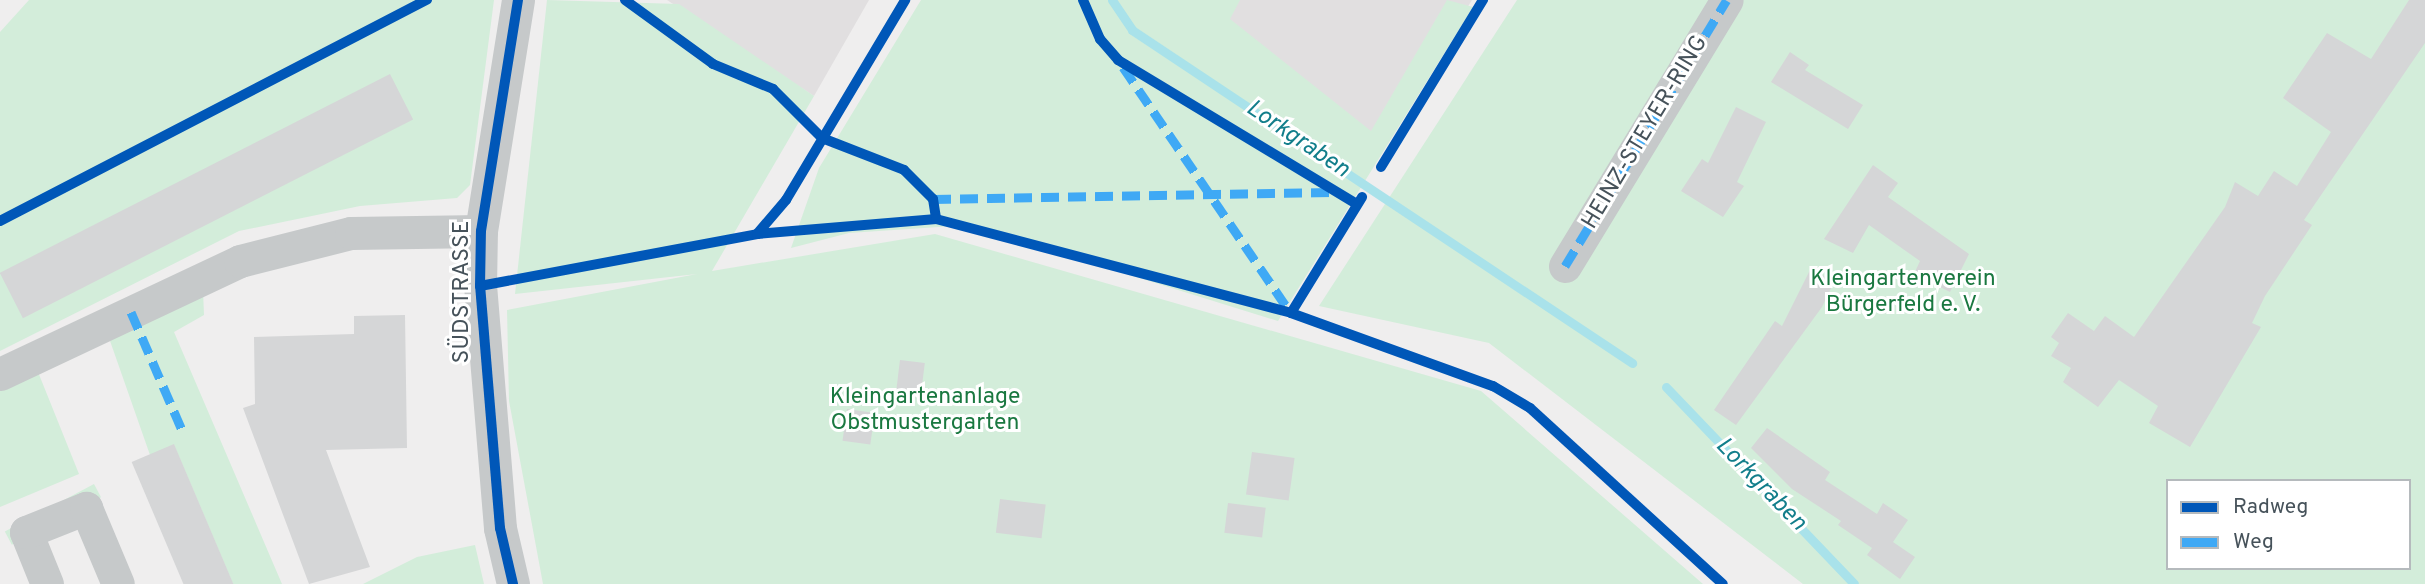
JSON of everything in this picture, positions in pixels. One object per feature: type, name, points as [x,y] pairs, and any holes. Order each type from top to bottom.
[{"type":"street","name":"SÜDSTRASSE","points":[[513,584],[500,528],[482,362],[481,231],[518,0]]},
{"type":"street","name":"HEINZ-STEYER-RING","points":[[1565,266],[1727,0]]},
{"type":"street","points":[[0,374],[240,261],[351,233],[481,231]]},
{"type":"street","points":[[47,584],[26,532],[86,508],[118,584]]},
{"type":"shaded area","points":[[667,0],[869,0],[814,96]]},
{"type":"shaded area","points":[[1181,0],[1472,0],[1380,147]]},
{"type":"green space","points":[[29,0],[494,0],[470,185],[457,198],[360,206],[239,231],[0,351],[0,32]]},
{"type":"green space","name":"Kleingartenanlage Obstmustergarten","points":[[547,0],[679,4],[814,96],[712,271],[935,234],[1481,391],[1703,584],[543,584],[509,401],[507,310],[697,274],[515,294]]},
{"type":"green space","points":[[921,0],[1240,0],[1230,19],[1371,131],[1447,0],[1473,7],[1278,321],[969,225],[849,233],[791,248],[819,168]]},
{"type":"green space","name":"Kleingartenverein Bürgerfeld e. V.","points":[[1517,0],[2425,0],[2425,584],[1803,584],[1489,343],[1319,306]]},
{"type":"green space","points":[[203,290],[204,315],[174,332],[282,584],[233,584],[174,445],[150,455],[109,338]]},
{"type":"green space","points":[[32,357],[79,474],[0,507],[0,374]]},
{"type":"green space","points":[[94,484],[101,497],[12,545],[5,531]]},
{"type":"green space","points":[[475,545],[484,584],[363,584],[417,557]]},
{"type":"building","points":[[2409,0],[2425,0],[2425,43],[2304,220],[2312,225],[2265,296],[2252,323],[2261,327],[2190,447],[2149,423],[2158,406],[2119,380],[2098,407],[2063,382],[2071,368],[2051,356],[2059,343],[2051,337],[2068,313],[2094,331],[2105,316],[2134,337],[2225,207],[2235,182],[2258,196],[2274,171],[2297,186],[2331,132],[2283,98],[2327,33],[2371,59]]},
{"type":"building","points":[[1790,52],[1809,65],[1805,70],[1863,105],[1848,129],[1771,82]]},
{"type":"building","points":[[390,74],[413,119],[23,318],[0,273]]},
{"type":"building","points":[[1736,107],[1766,122],[1737,182],[1744,186],[1723,217],[1681,191],[1702,159],[1708,163]]},
{"type":"building","points":[[1873,165],[1898,183],[1888,197],[1969,254],[1950,292],[1914,274],[1920,261],[1869,225],[1853,253],[1824,239]]},
{"type":"building","points":[[1811,268],[1834,282],[1822,307],[1736,425],[1714,410],[1775,321],[1782,326]]},
{"type":"building","points":[[405,315],[407,448],[326,450],[370,567],[309,584],[243,408],[255,404],[254,337],[354,334],[354,316]]},
{"type":"building","points":[[900,360],[925,363],[921,397],[896,394]]},
{"type":"building","points":[[847,409],[875,413],[870,445],[843,441]]},
{"type":"building","points":[[1767,428],[1830,472],[1825,480],[1877,514],[1883,503],[1908,520],[1893,542],[1915,557],[1900,579],[1867,555],[1872,548],[1838,525],[1841,521],[1792,489],[1751,448]]},
{"type":"building","points":[[174,444],[233,584],[183,584],[132,462]]},
{"type":"building","points":[[1252,452],[1295,458],[1289,501],[1246,495]]},
{"type":"building","points":[[1000,499],[1046,505],[1042,538],[996,533]]},
{"type":"building","points":[[1228,503],[1266,508],[1262,537],[1224,533]]},
{"type":"waterway","name":"Lorkgraben","points":[[1112,0],[1132,30],[1632,363]]},
{"type":"waterway","name":"Lorkgraben","points":[[1666,387],[1854,584]]},
{"type":"marked path","points":[[1565,266],[1727,0]]},
{"type":"marked path","points":[[1123,67],[1291,313]]},
{"type":"marked path","points":[[933,199],[1333,192]]},
{"type":"marked path","points":[[131,312],[183,432]]},
{"type":"cycle path","points":[[0,221],[427,0]]},
{"type":"cycle path","points":[[513,584],[500,528],[480,286],[481,231],[518,0]]},
{"type":"cycle path","points":[[625,0],[713,64],[773,89],[822,138],[904,170],[933,199],[936,219]]},
{"type":"cycle path","points":[[757,234],[786,200],[905,0]]},
{"type":"cycle path","points":[[1083,0],[1100,39],[1118,60],[1357,204]]},
{"type":"cycle path","points":[[1381,167],[1483,0]]},
{"type":"cycle path","points":[[1291,313],[1362,197]]},
{"type":"cycle path","points":[[480,286],[757,234],[936,219],[1291,313],[1493,386],[1530,408],[1723,584]]}]
